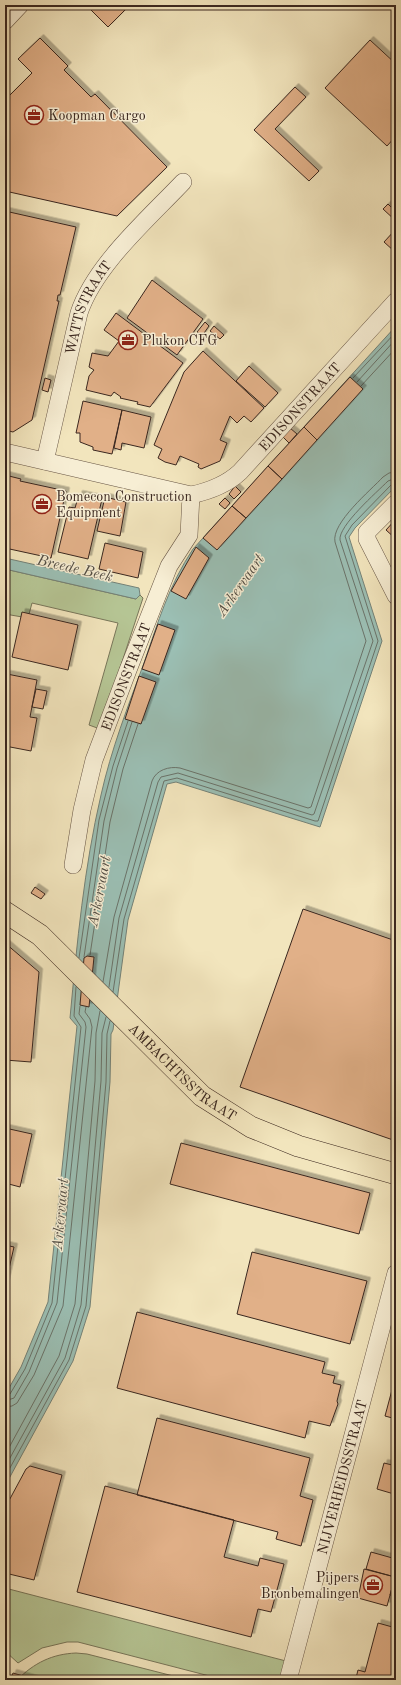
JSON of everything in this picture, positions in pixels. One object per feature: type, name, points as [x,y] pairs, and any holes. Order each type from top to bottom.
[{"type":"main road","name":"AMBACHTSSTRAAT","points":[[5,912],[40,935],[202,1096],[251,1126],[298,1146],[396,1174]]},
{"type":"street","points":[[5,21],[20,5]]},
{"type":"street","name":"WATTSTRAAT","points":[[45,461],[79,313],[86,294],[109,261],[183,182]]},
{"type":"street","name":"EDISONSTRAAT","points":[[5,452],[191,495],[219,487],[231,480],[240,472],[396,301]]},
{"type":"street","name":"EDISONSTRAAT","points":[[73,865],[82,810],[94,760],[169,566],[188,535],[191,495]]},
{"type":"street","points":[[396,503],[367,532],[367,539],[396,596]]},
{"type":"street","name":"NIJVERHEIDSSTRAAT","points":[[288,1680],[396,1273]]},
{"type":"green space","points":[[5,569],[136,599],[140,595],[143,598],[100,729],[89,725],[118,623],[32,603],[28,618],[5,614]]},
{"type":"green space","points":[[5,1588],[286,1661],[280,1680],[225,1680],[78,1642],[67,1642],[42,1648],[18,1663],[5,1651]]},
{"type":"green space","points":[[76,1653],[87,1654],[189,1680],[17,1680],[23,1674],[44,1660],[59,1655]]},
{"type":"water","name":"Arkervaart","points":[[396,326],[396,486],[355,528],[349,537],[382,641],[320,827],[176,782],[167,784],[128,920],[113,1030],[111,1034],[110,1082],[90,1307],[73,1361],[5,1486],[5,1395],[21,1367],[48,1302],[77,1026],[70,1018],[82,906],[95,822],[120,728],[165,604],[177,576],[193,549]]},
{"type":"water","points":[[5,558],[139,588],[140,595],[136,599],[5,569]]},
{"type":"building","points":[[86,5],[130,5],[108,27]]},
{"type":"building","points":[[40,38],[68,66],[64,70],[91,97],[95,94],[167,167],[117,216],[5,191],[5,100],[32,73],[18,59]]},
{"type":"building","points":[[370,40],[396,64],[396,136],[387,146],[325,88]]},
{"type":"building","points":[[295,87],[306,97],[275,129],[319,171],[309,181],[254,130]]},
{"type":"building","points":[[388,204],[396,212],[396,221],[383,209]]},
{"type":"building","points":[[5,211],[76,227],[60,295],[58,295],[57,301],[59,301],[32,420],[13,432],[5,430]]},
{"type":"building","points":[[396,229],[396,249],[394,251],[384,242]]},
{"type":"building","points":[[152,280],[203,319],[177,355],[127,318]]},
{"type":"building","points":[[116,313],[183,363],[150,407],[137,404],[138,402],[120,398],[121,397],[114,392],[111,396],[86,390],[89,376],[94,370],[89,367],[92,353],[108,356],[119,341],[104,330]]},
{"type":"building","points":[[205,322],[209,326],[202,336],[197,332]]},
{"type":"building","points":[[214,326],[224,335],[220,339],[210,331]]},
{"type":"building","points":[[203,351],[264,408],[251,422],[244,416],[237,423],[230,416],[220,440],[227,443],[220,461],[201,469],[198,467],[199,464],[180,456],[176,465],[165,462],[158,458],[162,449],[154,445],[184,372]]},
{"type":"building","points":[[249,366],[278,393],[265,407],[236,381]]},
{"type":"building","points":[[350,377],[363,389],[317,440],[304,427]]},
{"type":"building","points":[[45,378],[51,380],[48,392],[42,390]]},
{"type":"building","points":[[83,401],[122,410],[112,454],[93,450],[93,447],[80,442],[80,433],[76,433]]},
{"type":"building","points":[[122,410],[151,417],[144,448],[122,443],[121,450],[114,448]]},
{"type":"building","points":[[304,427],[317,440],[282,479],[268,466]]},
{"type":"building","points":[[290,428],[297,434],[289,443],[282,436]]},
{"type":"building","points":[[268,466],[282,479],[246,518],[232,506]]},
{"type":"building","points":[[5,475],[21,479],[20,481],[66,491],[51,558],[5,548]]},
{"type":"building","points":[[235,486],[241,492],[234,499],[229,494]]},
{"type":"building","points":[[79,494],[102,499],[88,559],[58,552],[69,507],[75,508]]},
{"type":"building","points":[[105,497],[126,502],[120,536],[97,531]]},
{"type":"building","points":[[225,498],[230,503],[225,509],[219,504]]},
{"type":"building","points":[[232,506],[246,518],[217,550],[203,538]]},
{"type":"building","points":[[396,519],[396,539],[386,530]]},
{"type":"building","points":[[105,543],[143,552],[138,578],[99,569]]},
{"type":"building","points":[[196,547],[209,558],[186,599],[171,591]]},
{"type":"building","points":[[22,612],[78,625],[68,670],[12,657]]},
{"type":"building","points":[[158,624],[175,630],[159,675],[142,669]]},
{"type":"building","points":[[7,674],[37,680],[30,717],[37,718],[31,751],[5,746],[5,682]]},
{"type":"building","points":[[139,676],[156,682],[141,724],[125,719]]},
{"type":"building","points":[[36,689],[47,691],[43,709],[32,707]]},
{"type":"building","points":[[35,887],[45,894],[41,899],[31,893]]},
{"type":"building","points":[[303,909],[396,941],[396,1141],[240,1087]]},
{"type":"building","points":[[5,943],[39,972],[31,1062],[5,1060],[5,974],[10,968],[5,963]]},
{"type":"building","points":[[87,956],[94,957],[89,1007],[80,1005],[84,958]]},
{"type":"building","points":[[5,1128],[32,1134],[20,1187],[5,1183]]},
{"type":"building","points":[[181,1143],[370,1193],[359,1234],[170,1184]]},
{"type":"building","points":[[5,1245],[14,1247],[5,1286]]},
{"type":"building","points":[[252,1252],[367,1281],[350,1344],[237,1314]]},
{"type":"building","points":[[137,1312],[325,1362],[322,1373],[335,1376],[333,1383],[341,1385],[337,1401],[338,1404],[330,1426],[309,1421],[305,1438],[117,1388]]},
{"type":"building","points":[[396,1375],[396,1419],[385,1416]]},
{"type":"building","points":[[157,1418],[310,1458],[300,1496],[313,1500],[301,1546],[276,1539],[278,1532],[137,1495]]},
{"type":"building","points":[[384,1463],[396,1466],[396,1502],[393,1501],[394,1494],[377,1489]]},
{"type":"building","points":[[30,1466],[62,1475],[34,1580],[5,1573],[5,1508],[26,1469]]},
{"type":"building","points":[[105,1486],[234,1520],[224,1557],[258,1566],[260,1558],[284,1564],[271,1612],[258,1609],[251,1637],[77,1592]]},
{"type":"building","points":[[371,1552],[396,1559],[396,1597],[390,1595],[395,1577],[366,1569]]},
{"type":"building","points":[[364,1569],[395,1577],[387,1606],[358,1598]]},
{"type":"building","points":[[378,1623],[396,1628],[396,1680],[362,1680],[356,1678],[358,1670],[365,1672]]},
{"type":"building","points":[[13,1673],[37,1680],[10,1680]]},
{"type":"place","name":"Koopman Cargo","points":[[34,115]]},
{"type":"place","name":"Plukon CFG","points":[[128,340]]},
{"type":"place","name":"Bomecon Construction Equipment","points":[[42,504]]},
{"type":"place","name":"Pijpers Bronbemalingen","points":[[373,1585]]},
{"type":"water label","name":"Breede Beek","points":[[75,568]]}]
